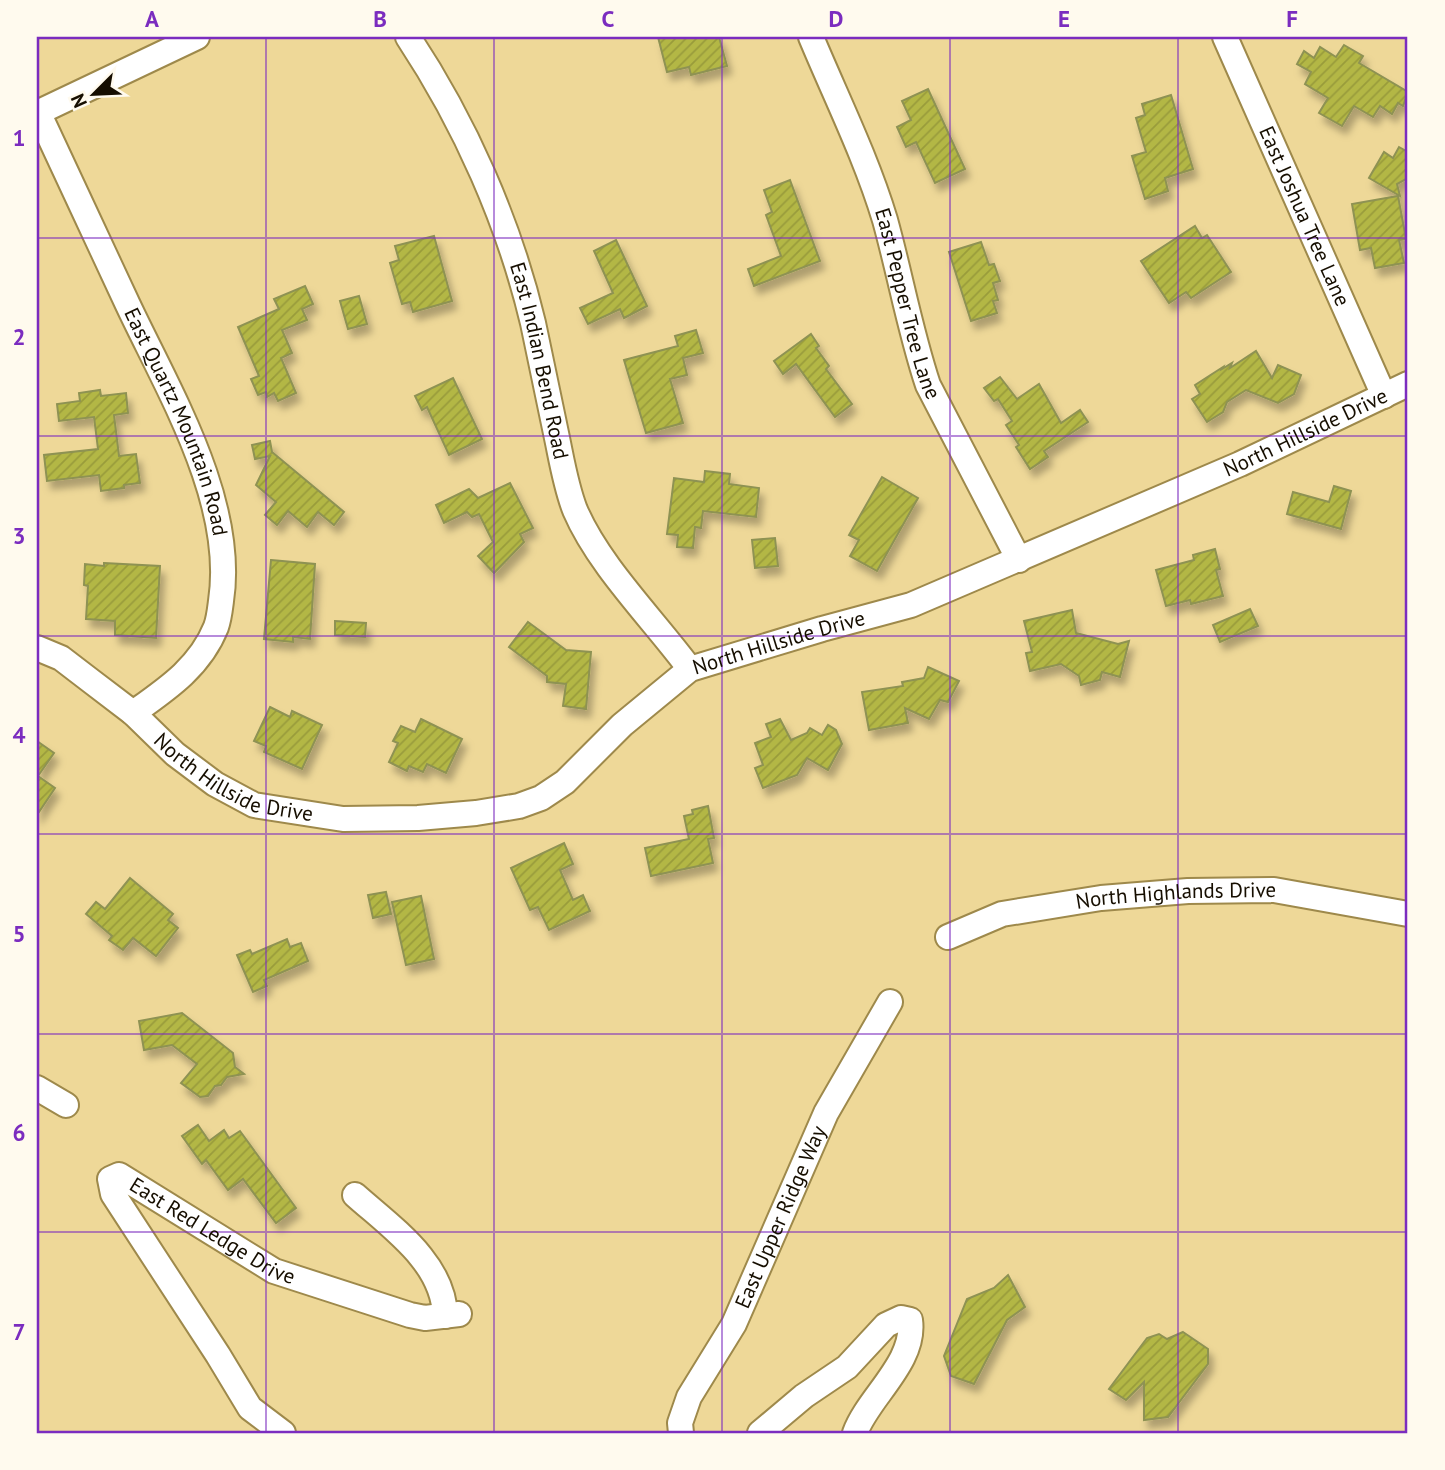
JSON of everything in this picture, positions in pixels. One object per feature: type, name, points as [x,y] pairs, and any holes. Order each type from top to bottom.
[{"type":"street","points":[[37,112],[197,37]]},
{"type":"street","name":"East Indian Bend Road","points":[[408,37],[451,107],[498,209],[524,289],[575,510],[610,567],[690,669]]},
{"type":"street","name":"East Pepper Tree Lane","points":[[811,37],[865,163],[884,219],[918,356],[928,385],[1019,560]]},
{"type":"street","name":"East Joshua Tree Lane","points":[[1225,37],[1384,396]]},
{"type":"street","name":"East Quartz Mountain Road","points":[[37,112],[202,463],[220,536],[225,573],[217,624],[203,653],[188,672],[133,713]]},
{"type":"street","name":"North Hillside Drive","points":[[37,648],[61,658],[133,713],[175,754],[215,784],[254,804],[343,819],[418,818],[519,806],[541,798],[575,774],[622,725],[690,669],[822,629],[898,610],[1240,464],[1408,384]]},
{"type":"street","name":"North Highlands Drive","points":[[948,937],[1002,914],[1101,898],[1188,891],[1273,890],[1408,915]]},
{"type":"street","name":"East Upper Ridge Way","points":[[681,1433],[680,1423],[689,1397],[734,1324],[826,1113],[890,1002]]},
{"type":"street","points":[[37,1088],[66,1105]]},
{"type":"street","name":"East Red Ledge Drive","points":[[283,1433],[250,1408],[113,1194],[110,1179],[120,1175],[274,1271],[410,1315],[425,1318],[452,1315],[433,1273],[408,1242],[355,1195]]},
{"type":"street","points":[[760,1433],[804,1396],[847,1367],[886,1325],[901,1318],[910,1320],[911,1331],[905,1352],[855,1433]]},
{"type":"building","points":[[658,37],[719,37],[727,66],[691,75],[689,67],[667,72]]},
{"type":"building","points":[[1344,45],[1363,56],[1359,63],[1408,92],[1403,106],[1398,103],[1392,114],[1380,106],[1373,117],[1354,106],[1342,126],[1319,113],[1328,98],[1305,84],[1311,72],[1297,64],[1304,51],[1314,58],[1320,47],[1336,57]]},
{"type":"building","points":[[928,89],[965,169],[935,183],[916,142],[906,147],[897,127],[911,120],[902,101]]},
{"type":"building","points":[[1171,95],[1193,169],[1165,178],[1168,191],[1145,199],[1132,156],[1146,152],[1136,118],[1145,115],[1142,104]]},
{"type":"building","points":[[1399,147],[1408,152],[1408,178],[1397,184],[1400,196],[1369,178],[1384,152],[1393,158]]},
{"type":"building","points":[[790,180],[820,261],[754,286],[748,269],[781,256],[766,215],[772,212],[764,190]]},
{"type":"building","points":[[1398,196],[1406,239],[1399,240],[1404,263],[1375,268],[1371,248],[1360,250],[1352,204]]},
{"type":"building","points":[[1195,226],[1202,238],[1207,235],[1231,272],[1191,298],[1186,292],[1169,303],[1141,261]]},
{"type":"building","points":[[434,236],[452,301],[413,312],[410,302],[402,304],[390,263],[399,260],[395,246]]},
{"type":"building","points":[[616,240],[647,306],[624,318],[620,309],[588,324],[580,308],[613,293],[594,251]]},
{"type":"building","points":[[981,242],[989,265],[994,264],[1000,281],[993,283],[998,300],[993,301],[997,313],[971,321],[949,252]]},
{"type":"building","points":[[305,286],[313,304],[302,309],[307,320],[282,330],[292,353],[281,358],[296,393],[278,401],[274,393],[267,397],[266,392],[258,395],[251,379],[259,376],[238,327],[279,309],[274,299]]},
{"type":"building","points":[[359,296],[367,324],[348,329],[340,301]]},
{"type":"building","points":[[696,330],[703,353],[683,358],[687,375],[670,379],[683,423],[646,433],[624,360],[678,346],[675,336]]},
{"type":"building","points":[[811,334],[819,346],[816,348],[829,366],[826,369],[852,404],[835,417],[796,364],[783,374],[774,361]]},
{"type":"building","points":[[1256,351],[1272,378],[1278,365],[1301,375],[1294,394],[1278,403],[1246,390],[1227,402],[1223,412],[1207,422],[1192,399],[1200,394],[1195,385],[1232,363],[1230,368]]},
{"type":"building","points":[[1000,377],[1017,399],[1039,384],[1061,423],[1080,410],[1088,422],[1044,451],[1048,457],[1030,469],[1006,425],[1012,421],[998,399],[994,401],[984,388]]},
{"type":"building","points":[[453,378],[482,439],[449,455],[427,407],[422,410],[415,396]]},
{"type":"building","points":[[100,390],[101,396],[126,393],[128,413],[114,415],[119,456],[136,454],[140,483],[101,491],[99,475],[47,481],[44,455],[98,449],[94,417],[59,421],[57,404],[80,401],[79,393]]},
{"type":"building","points":[[270,441],[272,452],[344,512],[334,525],[318,512],[307,527],[288,511],[277,525],[265,515],[276,502],[256,485],[270,456],[255,459],[252,445]]},
{"type":"building","points":[[705,471],[730,474],[729,484],[759,488],[756,517],[703,511],[701,528],[695,527],[693,548],[677,547],[678,535],[667,534],[674,478],[704,482]]},
{"type":"building","points":[[882,477],[918,498],[877,571],[850,556],[859,540],[849,535]]},
{"type":"building","points":[[510,483],[533,528],[520,534],[524,542],[494,573],[478,556],[493,542],[479,514],[472,517],[467,512],[444,523],[436,505],[469,489],[478,498]]},
{"type":"building","points":[[1334,486],[1351,491],[1341,529],[1287,514],[1293,492],[1329,502]]},
{"type":"building","points":[[775,538],[778,566],[755,568],[752,540]]},
{"type":"building","points":[[1215,549],[1220,569],[1216,570],[1223,596],[1191,604],[1190,600],[1166,606],[1156,570],[1194,560],[1193,555]]},
{"type":"building","points":[[271,560],[315,564],[310,639],[293,637],[293,642],[264,639]]},
{"type":"building","points":[[104,563],[160,566],[156,638],[115,635],[115,621],[86,619],[88,586],[84,585],[85,564],[104,566]]},
{"type":"building","points":[[1250,609],[1258,626],[1220,642],[1213,625]]},
{"type":"building","points":[[1072,610],[1076,633],[1118,644],[1129,641],[1120,677],[1102,672],[1100,680],[1081,685],[1079,676],[1061,664],[1030,671],[1026,653],[1032,652],[1024,621]]},
{"type":"building","points":[[335,621],[366,623],[365,637],[335,635]]},
{"type":"building","points":[[528,622],[566,650],[591,652],[586,709],[563,706],[566,684],[547,682],[547,676],[509,647]]},
{"type":"building","points":[[928,667],[959,681],[948,702],[940,700],[929,719],[905,708],[908,723],[869,730],[862,692],[903,686],[902,682],[924,678]]},
{"type":"building","points":[[270,707],[290,717],[292,711],[322,725],[302,769],[264,752],[266,746],[254,741]]},
{"type":"building","points":[[421,719],[462,739],[446,773],[427,764],[423,772],[409,766],[407,771],[389,762],[398,743],[393,741],[401,726],[415,732]]},
{"type":"building","points":[[780,719],[791,740],[807,733],[810,728],[822,735],[828,725],[836,730],[842,744],[828,770],[807,758],[797,775],[763,788],[755,768],[763,765],[755,743],[771,737],[766,724]]},
{"type":"building","points":[[37,741],[54,753],[38,776],[55,788],[37,815]]},
{"type":"building","points":[[708,806],[714,838],[708,839],[713,863],[651,876],[645,848],[689,839],[684,816],[693,814],[692,810]]},
{"type":"building","points":[[564,843],[573,864],[560,870],[573,900],[583,895],[590,911],[549,930],[538,907],[530,910],[511,868]]},
{"type":"building","points":[[130,878],[173,914],[168,920],[178,928],[156,956],[133,938],[123,950],[109,940],[112,936],[86,914],[96,902],[105,909]]},
{"type":"building","points":[[386,892],[391,914],[373,918],[368,895]]},
{"type":"building","points":[[421,896],[434,959],[406,965],[392,902]]},
{"type":"building","points":[[287,939],[290,947],[301,943],[308,961],[264,980],[267,986],[253,992],[237,955],[250,950],[252,954]]},
{"type":"building","points":[[182,1013],[233,1053],[235,1067],[244,1074],[227,1077],[221,1085],[215,1086],[208,1096],[200,1097],[181,1083],[197,1064],[172,1045],[144,1050],[139,1021]]},
{"type":"building","points":[[198,1125],[209,1141],[224,1130],[229,1138],[240,1131],[296,1208],[276,1223],[243,1179],[228,1190],[206,1160],[202,1164],[182,1136]]},
{"type":"building","points":[[1008,1275],[1025,1307],[1007,1320],[974,1384],[951,1376],[944,1356],[967,1299],[994,1288]]},
{"type":"building","points":[[1183,1332],[1208,1349],[1208,1364],[1168,1417],[1144,1420],[1144,1382],[1126,1400],[1109,1389],[1147,1338],[1159,1334],[1167,1339]]}]
